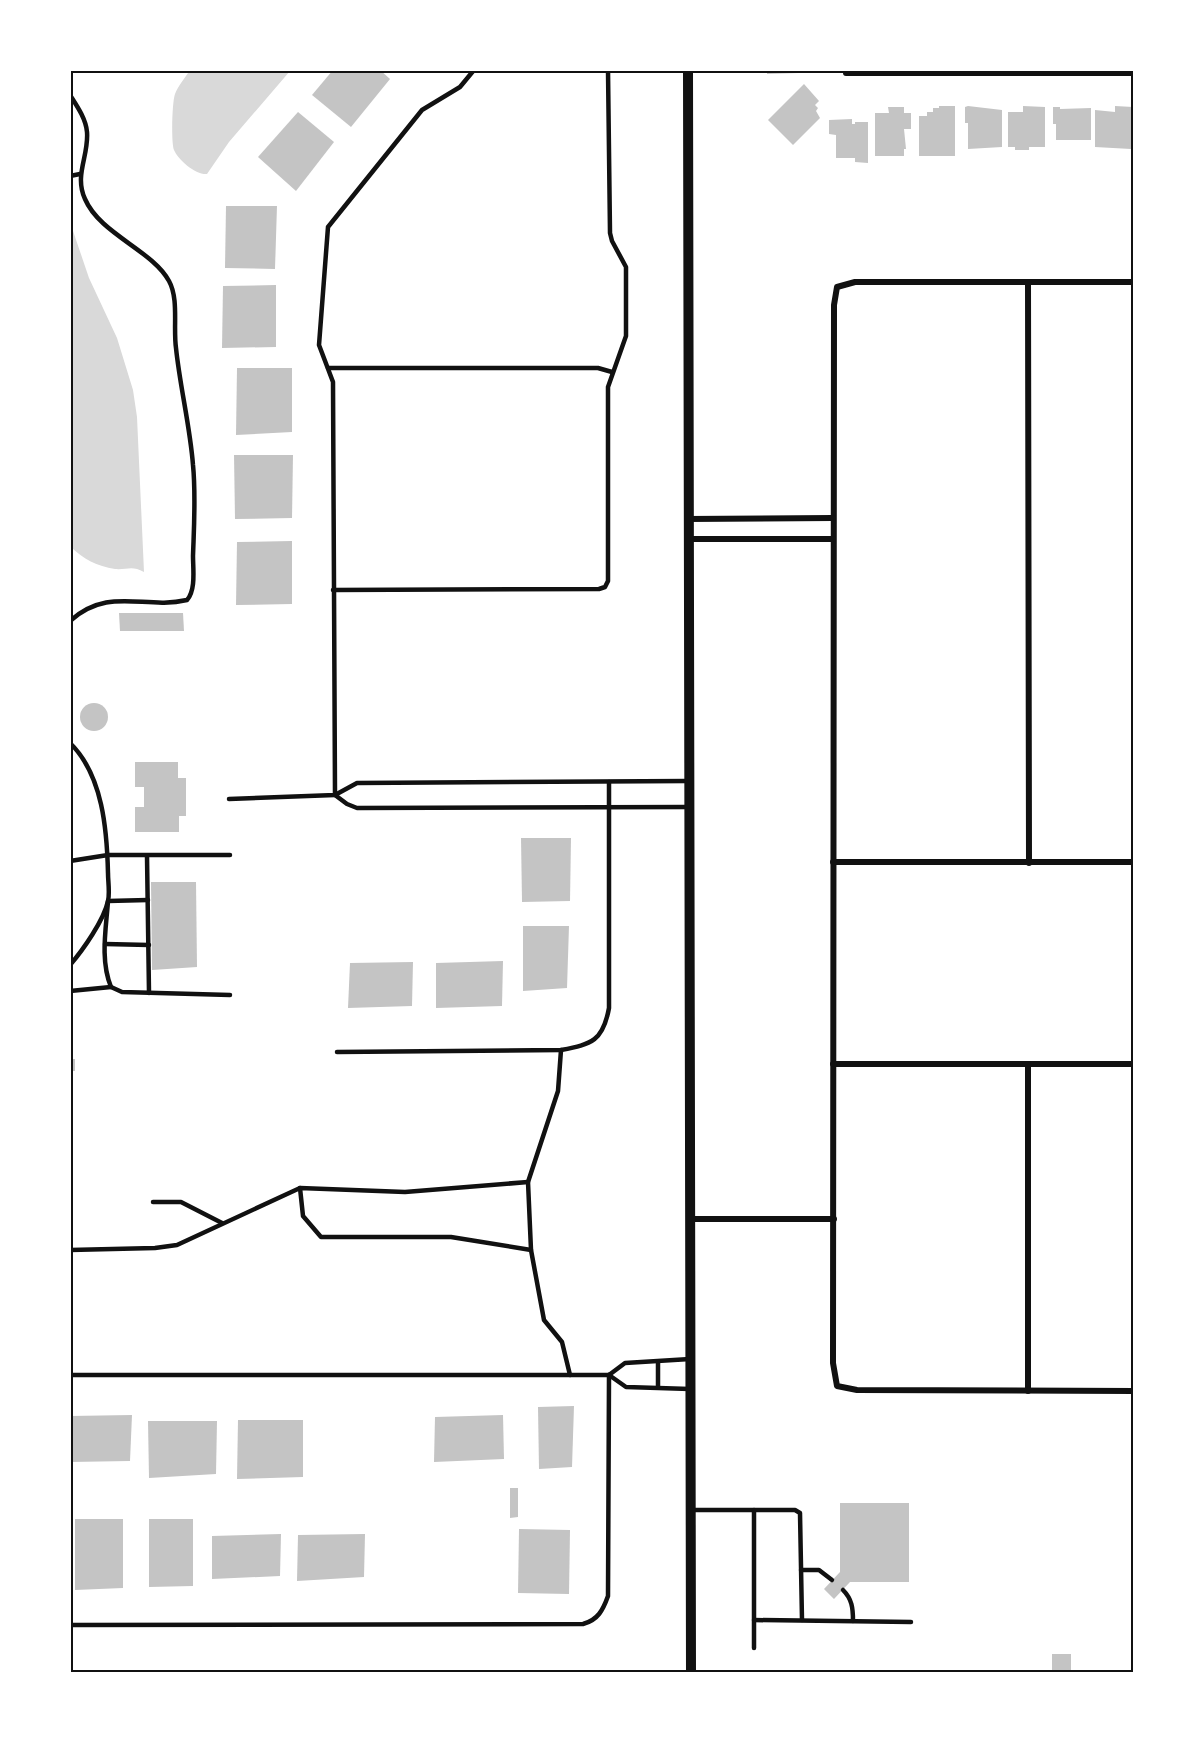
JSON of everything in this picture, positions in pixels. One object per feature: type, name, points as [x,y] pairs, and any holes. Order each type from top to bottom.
[{"type":"street","points":[[688,70],[687,540],[691,1672]]},
{"type":"street","points":[[846,72],[1134,73]]},
{"type":"street","points":[[1134,282],[855,282],[837,287],[834,305],[833,518],[833,1363],[837,1386],[857,1390],[1134,1391]]},
{"type":"street","points":[[1028,282],[1029,862]]},
{"type":"street","points":[[687,519],[833,518]]},
{"type":"street","points":[[687,540],[833,539]]},
{"type":"street","points":[[833,862],[1134,862]]},
{"type":"street","points":[[833,1064],[1134,1064]]},
{"type":"street","points":[[1028,1064],[1028,1391]]},
{"type":"street","points":[[690,1219],[834,1219]]},
{"type":"lane","points":[[335,795],[333,382],[319,345],[328,227],[422,110],[460,87],[474,70]]},
{"type":"lane","points":[[333,590],[588,589],[605,587],[608,581],[608,387],[626,336],[626,267],[610,233],[608,70]]},
{"type":"lane","points":[[70,95],[85,123],[87,132],[80,174],[81,189],[90,208],[104,224],[161,271],[171,284],[177,357],[193,464],[194,514],[193,582],[190,597],[187,600],[98,603],[82,611],[70,621]]},
{"type":"lane","points":[[70,176],[80,174]]},
{"type":"lane","points":[[328,368],[598,369],[612,372]]},
{"type":"lane","points":[[70,743],[81,755],[92,776],[104,820],[108,855],[105,944],[107,976],[111,987]]},
{"type":"lane","points":[[229,800],[335,795],[357,783],[688,781]]},
{"type":"lane","points":[[337,1052],[561,1050],[584,1046],[595,1040],[606,1026],[609,1008],[609,782]]},
{"type":"lane","points":[[335,795],[346,804],[357,808],[688,807]]},
{"type":"lane","points":[[70,861],[108,855],[230,855]]},
{"type":"lane","points":[[147,856],[148,993]]},
{"type":"lane","points":[[108,901],[148,900]]},
{"type":"lane","points":[[70,965],[96,926],[108,901]]},
{"type":"lane","points":[[105,944],[149,945]]},
{"type":"lane","points":[[70,991],[111,987],[122,992],[230,994]]},
{"type":"lane","points":[[561,1050],[558,1090],[528,1182],[531,1250],[544,1320],[562,1342],[570,1375]]},
{"type":"lane","points":[[70,1250],[155,1248],[177,1245],[300,1188],[405,1192],[528,1182]]},
{"type":"lane","points":[[300,1188],[303,1216],[321,1237],[451,1237],[531,1250]]},
{"type":"lane","points":[[153,1202],[181,1202],[222,1223]]},
{"type":"lane","points":[[70,1375],[609,1375],[625,1364],[690,1359]]},
{"type":"lane","points":[[658,1362],[658,1388]]},
{"type":"lane","points":[[609,1375],[626,1387],[690,1389]]},
{"type":"lane","points":[[70,1625],[583,1624],[591,1622],[603,1611],[608,1596],[609,1375]]},
{"type":"lane","points":[[690,1510],[795,1510],[800,1513],[802,1620]]},
{"type":"lane","points":[[753,1510],[753,1648]]},
{"type":"lane","points":[[801,1570],[819,1570],[832,1580]]},
{"type":"lane","points":[[843,1590],[853,1606],[853,1621]]},
{"type":"lane","points":[[754,1620],[910,1622]]},
{"type":"shaded area","points":[[190,70],[290,71],[229,142],[207,174],[188,166],[176,154],[173,146],[174,98]]},
{"type":"shaded area","points":[[71,225],[89,278],[117,338],[133,390],[137,417],[144,572],[130,568],[115,569],[102,566],[80,555],[71,547]]},
{"type":"building","points":[[333,70],[380,70],[390,79],[351,127],[312,95]]},
{"type":"building","points":[[767,70],[799,70],[799,73],[767,74]]},
{"type":"building","points":[[804,84],[819,101],[815,105],[820,118],[793,145],[768,120]]},
{"type":"building","points":[[939,106],[955,106],[955,156],[919,156],[919,116],[927,116],[927,112],[933,112],[933,108],[939,108]]},
{"type":"building","points":[[1023,106],[1045,107],[1045,147],[1015,150],[1015,147],[1008,147],[1008,112],[1023,112]]},
{"type":"building","points":[[1115,106],[1133,107],[1131,149],[1095,147],[1095,110],[1115,112]]},
{"type":"building","points":[[888,107],[904,107],[904,113],[911,113],[911,129],[904,129],[906,149],[904,149],[904,156],[875,156],[875,113],[889,113]]},
{"type":"building","points":[[965,107],[1002,110],[1002,147],[968,149],[968,123],[965,123]]},
{"type":"building","points":[[1053,107],[1060,107],[1060,109],[1091,108],[1091,140],[1056,140]]},
{"type":"building","points":[[298,112],[334,142],[296,191],[258,157]]},
{"type":"building","points":[[852,119],[852,124],[868,122],[868,163],[855,162],[855,158],[836,158],[836,135],[829,134],[829,120]]},
{"type":"building","points":[[226,206],[277,206],[275,269],[225,268]]},
{"type":"building","points":[[276,285],[276,347],[222,348],[223,286]]},
{"type":"building","points":[[237,368],[292,368],[292,432],[236,435]]},
{"type":"building","points":[[234,455],[293,455],[292,518],[235,519]]},
{"type":"building","points":[[292,541],[292,604],[236,605],[237,542]]},
{"type":"building","points":[[119,613],[183,613],[184,631],[120,631]]},
{"type":"building","points":[[94,703],[104,707],[108,717],[104,727],[94,731],[84,727],[80,717],[84,707]]},
{"type":"building","points":[[135,762],[178,762],[178,778],[186,778],[186,816],[179,816],[179,832],[135,832],[135,807],[144,807],[144,787],[135,787]]},
{"type":"building","points":[[521,838],[571,838],[570,901],[522,902]]},
{"type":"building","points":[[151,882],[196,882],[197,967],[152,970]]},
{"type":"building","points":[[523,926],[569,926],[567,988],[523,991]]},
{"type":"building","points":[[503,961],[502,1006],[436,1008],[436,963]]},
{"type":"building","points":[[413,962],[412,1006],[348,1008],[350,963]]},
{"type":"building","points":[[70,1059],[75,1059],[75,1071],[70,1071]]},
{"type":"building","points":[[574,1406],[572,1467],[539,1469],[538,1407]]},
{"type":"building","points":[[132,1415],[130,1461],[70,1462],[70,1416]]},
{"type":"building","points":[[503,1415],[504,1459],[434,1462],[435,1417]]},
{"type":"building","points":[[238,1420],[303,1420],[303,1477],[237,1479]]},
{"type":"building","points":[[148,1421],[217,1421],[216,1474],[149,1478]]},
{"type":"building","points":[[510,1488],[518,1488],[518,1517],[510,1518]]},
{"type":"building","points":[[840,1503],[909,1503],[909,1582],[850,1582],[834,1599],[824,1589],[840,1572]]},
{"type":"building","points":[[75,1519],[123,1519],[123,1588],[75,1590]]},
{"type":"building","points":[[149,1519],[193,1519],[193,1586],[149,1587]]},
{"type":"building","points":[[519,1529],[570,1530],[569,1594],[518,1593]]},
{"type":"building","points":[[281,1534],[280,1576],[212,1579],[212,1536]]},
{"type":"building","points":[[365,1534],[364,1577],[297,1581],[298,1535]]},
{"type":"building","points":[[1052,1654],[1071,1654],[1071,1672],[1052,1672]]}]
